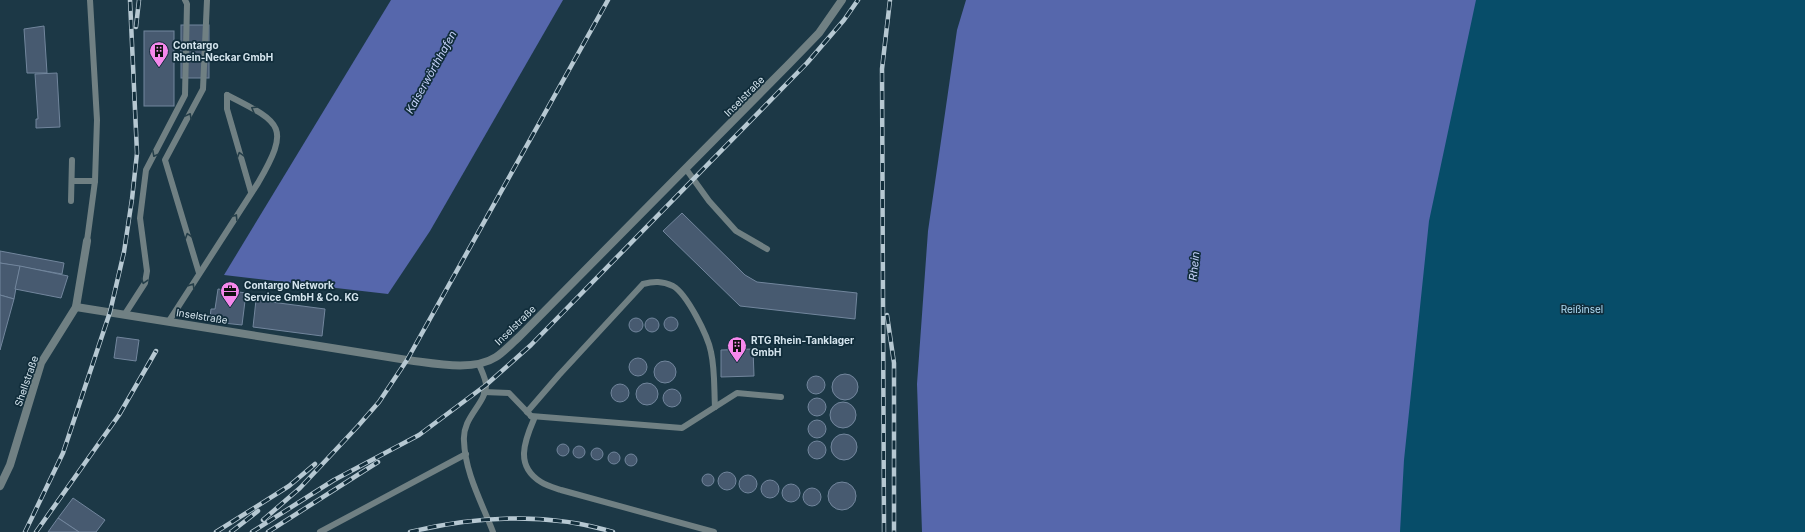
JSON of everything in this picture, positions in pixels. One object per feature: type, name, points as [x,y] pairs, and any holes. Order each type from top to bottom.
[{"type":"street","name":"Inselstraße","points":[[76,307],[407,360],[448,365],[479,364],[495,358],[519,337],[819,33],[842,0]]},
{"type":"street","name":"Shellstraße","points":[[0,486],[10,465],[41,363],[76,307],[87,241]]},
{"type":"lane","points":[[87,241],[95,181],[97,120],[90,0]]},
{"type":"lane","points":[[125,314],[144,283],[146,271],[140,218],[146,170],[185,95],[185,0]]},
{"type":"lane","points":[[199,273],[165,160],[203,89],[207,0]]},
{"type":"lane","points":[[169,321],[251,192],[275,150],[278,140],[277,131],[273,123],[258,111],[226,95],[227,108],[251,192]]},
{"type":"lane","points":[[72,160],[72,201]]},
{"type":"lane","points":[[686,169],[709,201],[736,231],[767,249]]},
{"type":"lane","points":[[72,181],[95,181]]},
{"type":"lane","points":[[529,414],[564,369],[643,284],[656,281],[673,286],[680,292],[698,319],[707,337],[711,352],[715,407]]},
{"type":"lane","points":[[479,364],[486,385],[480,402],[466,422],[463,441],[472,478],[493,532]]},
{"type":"lane","points":[[484,392],[509,393],[534,419],[527,434],[523,456],[528,471],[541,482],[561,490],[714,532]]},
{"type":"lane","points":[[529,414],[682,428],[737,393],[781,397]]},
{"type":"lane","points":[[320,532],[466,454]]},
{"type":"green space","name":"Reißinsel","points":[[1417,0],[1805,0],[1805,532],[1350,532]]},
{"type":"water","name":"Kaiserwörthhafen","points":[[391,0],[563,0],[430,231],[388,294],[224,275]]},
{"type":"water","name":"Rhein","points":[[966,0],[1476,0],[1429,221],[1404,460],[1400,532],[922,532],[917,384],[928,231],[957,30]]},
{"type":"building","points":[[181,25],[209,25],[209,78],[181,78]]},
{"type":"building","points":[[44,26],[47,73],[27,73],[24,29]]},
{"type":"building","name":"Contargo Rhein-Neckar GmbH","points":[[144,31],[174,31],[174,106],[144,106]]},
{"type":"building","points":[[57,73],[60,127],[36,128],[36,119],[38,119],[35,74]]},
{"type":"building","points":[[682,213],[745,275],[757,282],[857,293],[855,319],[740,306],[663,231]]},
{"type":"building","points":[[0,251],[64,263],[62,274],[0,263]]},
{"type":"building","points":[[0,263],[20,266],[14,299],[0,295]]},
{"type":"building","points":[[20,266],[68,276],[61,298],[15,289]]},
{"type":"building","name":"Contargo Network Service GmbH & Co. KG","points":[[218,289],[246,293],[242,325],[214,322],[210,318],[211,309],[215,309]]},
{"type":"building","points":[[0,295],[14,299],[0,350]]},
{"type":"building","points":[[256,300],[325,309],[322,336],[253,327]]},
{"type":"building","points":[[671,317],[676,319],[678,324],[676,329],[671,331],[666,329],[664,324],[666,319]]},
{"type":"building","points":[[636,318],[641,320],[643,325],[641,330],[636,332],[631,330],[629,325],[631,320]]},
{"type":"building","points":[[652,318],[657,320],[659,325],[657,330],[652,332],[647,330],[645,325],[647,320]]},
{"type":"building","points":[[117,337],[139,340],[136,361],[114,358]]},
{"type":"building","name":"RTG Rhein-Tanklager GmbH","points":[[753,349],[754,376],[721,377],[721,350]]},
{"type":"building","points":[[638,358],[644,361],[647,367],[644,373],[638,376],[632,373],[629,367],[632,361]]},
{"type":"building","points":[[665,361],[673,364],[676,372],[673,380],[665,383],[657,380],[654,372],[657,364]]},
{"type":"building","points":[[845,374],[854,378],[858,387],[854,396],[845,400],[836,396],[832,387],[836,378]]},
{"type":"building","points":[[816,376],[822,379],[825,385],[822,391],[816,394],[810,391],[807,385],[810,379]]},
{"type":"building","points":[[647,383],[655,386],[658,394],[655,402],[647,405],[639,402],[636,394],[639,386]]},
{"type":"building","points":[[620,384],[626,387],[629,393],[626,399],[620,402],[614,399],[611,393],[614,387]]},
{"type":"building","points":[[672,389],[678,392],[681,398],[678,404],[672,407],[666,404],[663,398],[666,392]]},
{"type":"building","points":[[817,398],[823,401],[826,407],[823,413],[817,416],[811,413],[808,407],[811,401]]},
{"type":"building","points":[[843,402],[852,406],[856,415],[852,424],[843,428],[834,424],[830,415],[834,406]]},
{"type":"building","points":[[817,420],[823,423],[826,429],[823,435],[817,438],[811,435],[808,429],[811,423]]},
{"type":"building","points":[[844,434],[853,438],[857,447],[853,456],[844,460],[835,456],[831,447],[835,438]]},
{"type":"building","points":[[817,441],[823,444],[826,450],[823,456],[817,459],[811,456],[808,450],[811,444]]},
{"type":"building","points":[[561,444],[565,444],[569,450],[565,456],[561,456],[557,452],[557,448]]},
{"type":"building","points":[[577,446],[581,446],[585,452],[581,458],[577,458],[573,454],[573,450]]},
{"type":"building","points":[[595,448],[599,448],[603,454],[599,460],[595,460],[591,456],[591,452]]},
{"type":"building","points":[[612,452],[616,452],[620,458],[616,464],[612,464],[608,460],[608,456]]},
{"type":"building","points":[[629,454],[633,454],[637,460],[633,466],[629,466],[625,462],[625,458]]},
{"type":"building","points":[[727,472],[733,475],[736,481],[733,487],[727,490],[721,487],[718,481],[721,475]]},
{"type":"building","points":[[706,474],[710,474],[714,480],[710,486],[706,486],[702,482],[702,478]]},
{"type":"building","points":[[748,475],[754,478],[757,484],[754,490],[748,493],[742,490],[739,484],[742,478]]},
{"type":"building","points":[[770,480],[776,483],[779,489],[776,495],[770,498],[764,495],[761,489],[764,483]]},
{"type":"building","points":[[842,482],[852,486],[856,496],[852,506],[842,510],[832,506],[828,496],[832,486]]},
{"type":"building","points":[[791,484],[797,487],[800,493],[797,499],[791,502],[785,499],[782,493],[785,487]]},
{"type":"building","points":[[812,488],[818,491],[821,497],[818,503],[812,506],[806,503],[803,497],[806,491]]},
{"type":"building","points":[[73,498],[105,520],[96,532],[79,532],[58,518]]},
{"type":"building","points":[[58,518],[79,532],[48,532]]},
{"type":"railway","points":[[25,532],[63,453],[110,312],[124,252],[137,153],[130,0]]},
{"type":"railway","points":[[136,27],[139,0]]},
{"type":"railway","points":[[263,520],[300,488],[358,426],[379,402],[407,360],[608,0]]},
{"type":"railway","points":[[252,532],[334,480],[419,435],[486,385],[531,345],[807,63],[844,20],[858,0]]},
{"type":"railway","points":[[884,532],[882,69],[890,0]]},
{"type":"railway","points":[[887,315],[894,363],[894,532]]},
{"type":"railway","points":[[36,532],[119,415],[156,351]]},
{"type":"railway","points":[[268,532],[378,462]]},
{"type":"railway","points":[[216,532],[289,486],[315,464]]},
{"type":"railway","points":[[231,532],[258,511]]},
{"type":"railway","points":[[410,532],[460,522],[512,518],[563,521],[613,532]]},
{"type":"place","name":"Contargo Rhein-Neckar GmbH","points":[[159,68]]},
{"type":"place","name":"Contargo Network Service GmbH & Co. KG","points":[[230,308]]},
{"type":"place","name":"RTG Rhein-Tanklager GmbH","points":[[737,363]]}]
